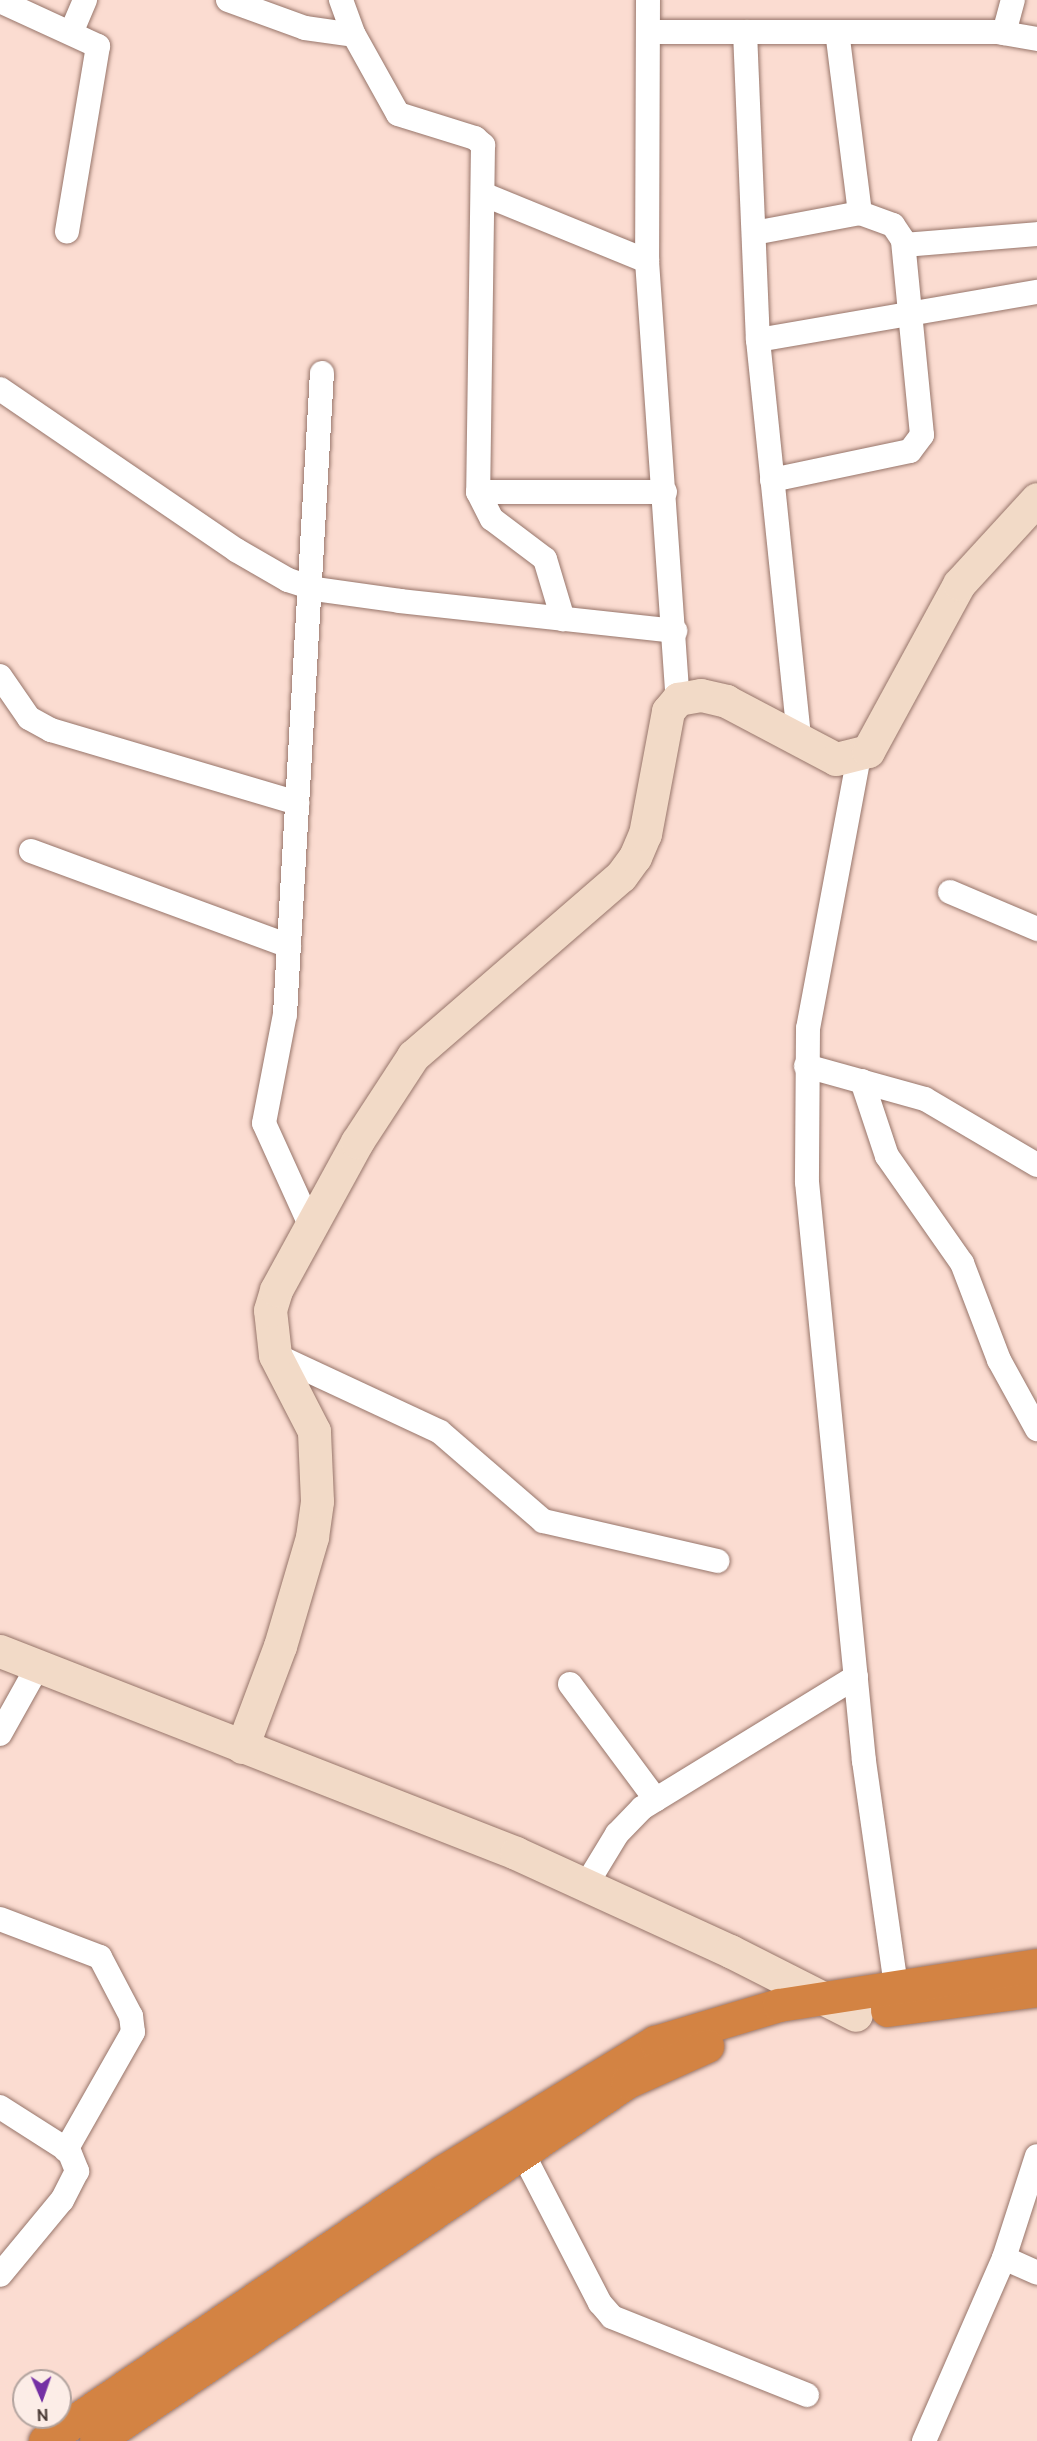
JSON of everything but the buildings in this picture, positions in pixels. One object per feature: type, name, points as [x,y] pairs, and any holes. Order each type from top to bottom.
[{"type":"highway","points":[[45,2441],[442,2172],[616,2062],[696,2027],[827,1997],[1037,1965]]},
{"type":"highway","points":[[96,2441],[627,2082],[669,2061],[750,2034],[856,2014],[1037,1990]]},
{"type":"street","points":[[71,33],[84,0]]},
{"type":"street","points":[[228,0],[305,28],[354,35]]},
{"type":"street","points":[[341,0],[354,35],[398,114],[475,138],[483,145],[485,195],[478,492],[492,519],[544,559],[563,619]]},
{"type":"street","points":[[648,0],[647,261],[675,631],[678,699]]},
{"type":"street","points":[[1004,33],[1012,0]]},
{"type":"street","points":[[0,1],[71,33],[98,50],[67,231]]},
{"type":"street","points":[[648,32],[1004,33],[1037,39]]},
{"type":"street","points":[[745,32],[758,340],[799,739]]},
{"type":"street","points":[[837,32],[860,213]]},
{"type":"street","points":[[485,195],[647,261]]},
{"type":"street","points":[[754,233],[860,213],[892,225],[904,245],[922,422],[916,447],[772,480]]},
{"type":"street","points":[[904,245],[1037,234]]},
{"type":"street","points":[[758,340],[911,311],[1037,292]]},
{"type":"street","points":[[312,1228],[264,1123],[284,1026],[322,373]]},
{"type":"street","points":[[0,389],[236,550],[309,587],[675,631]]},
{"type":"street","points":[[478,492],[665,492]]},
{"type":"street","points":[[896,1987],[856,1677],[807,1182],[808,1028],[860,756],[878,739],[959,584],[1037,499]]},
{"type":"street","points":[[0,676],[29,718],[51,730],[297,803]]},
{"type":"street","points":[[242,1747],[280,1646],[312,1537],[316,1501],[314,1431],[275,1355],[270,1310],[276,1290],[312,1228],[357,1142],[413,1056],[621,876],[635,857],[645,834],[668,711],[678,699],[701,695],[726,701],[836,759],[860,756]]},
{"type":"street","points":[[31,851],[289,946]]},
{"type":"street","points":[[950,892],[1037,929]]},
{"type":"street","points":[[806,1066],[925,1099],[1037,1165]]},
{"type":"street","points":[[862,1081],[887,1156],[962,1263],[999,1360],[1037,1429]]},
{"type":"street","points":[[275,1355],[440,1432],[543,1521],[717,1561]]},
{"type":"street","points":[[0,1651],[516,1853],[827,1997],[856,2014]]},
{"type":"street","points":[[0,1734],[38,1666]]},
{"type":"street","points":[[586,1885],[617,1834],[656,1800],[856,1677]]},
{"type":"street","points":[[570,1684],[656,1800]]},
{"type":"street","points":[[0,1919],[100,1957],[131,2016],[133,2032],[66,2150]]},
{"type":"street","points":[[0,2107],[66,2150],[74,2158],[75,2177],[0,2275]]},
{"type":"street","points":[[522,2152],[600,2303],[612,2317],[807,2395]]},
{"type":"street","points":[[924,2441],[1004,2258],[1037,2156]]},
{"type":"street","points":[[1004,2258],[1037,2273]]}]
